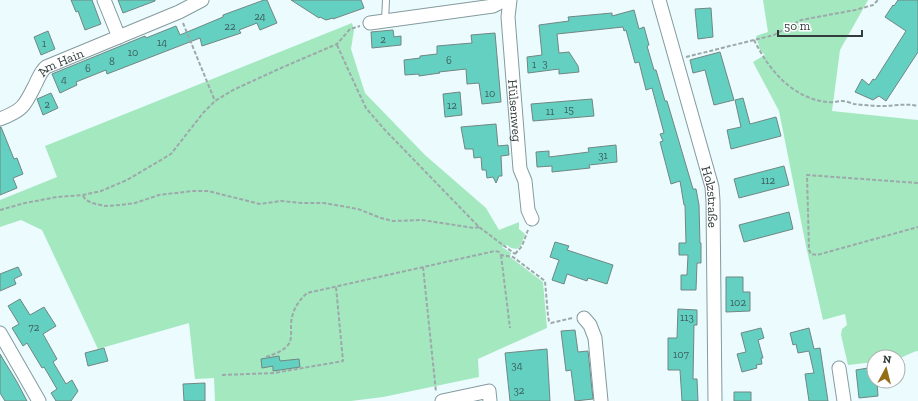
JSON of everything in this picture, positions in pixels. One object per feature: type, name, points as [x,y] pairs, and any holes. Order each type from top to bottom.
[{"type":"street","points":[[104,0],[119,37]]},
{"type":"street","name":"Am Hain","points":[[0,119],[15,113],[28,101],[40,73],[46,67],[179,12],[202,0]]},
{"type":"street","points":[[370,23],[493,6],[505,0]]},
{"type":"street","name":"Hülsenweg","points":[[510,0],[508,17],[520,169],[525,181],[528,210],[532,219]]},
{"type":"street","name":"Holzstraße","points":[[659,0],[712,186],[715,401]]},
{"type":"street","points":[[584,318],[590,325],[595,338],[601,401]]},
{"type":"street","points":[[0,333],[39,401]]},
{"type":"street","points":[[839,368],[844,401]]},
{"type":"street","points":[[439,397],[490,391],[490,401]]},
{"type":"lane","points":[[385,21],[386,0]]},
{"type":"path","points":[[676,60],[774,35],[801,20],[855,10],[873,5],[878,0]]},
{"type":"path","points":[[179,12],[215,101]]},
{"type":"path","points":[[0,210],[25,203],[57,197],[83,196],[101,191],[127,180],[171,154],[202,113],[215,101],[234,90],[281,68],[337,44],[350,29],[370,23]]},
{"type":"path","points":[[754,40],[762,57],[783,82],[797,92],[813,99],[828,102],[842,101],[868,106],[900,104],[918,106]]},
{"type":"path","points":[[337,44],[366,108],[384,129],[479,227],[545,281],[549,321],[554,323],[568,318],[584,318]]},
{"type":"path","points":[[918,183],[807,175],[809,250],[812,254],[817,255],[918,227]]},
{"type":"path","points":[[83,196],[86,200],[92,203],[105,206],[135,203],[159,196],[192,191],[208,191],[260,204],[281,201],[324,203],[352,207],[393,221],[422,220],[474,228],[479,227]]},
{"type":"path","points":[[514,255],[522,246],[532,219]]},
{"type":"path","points":[[266,357],[287,346],[290,341],[291,324],[295,307],[300,299],[307,293],[495,251],[501,254],[514,255]]},
{"type":"path","points":[[501,254],[510,328]]},
{"type":"path","points":[[423,267],[439,397]]},
{"type":"path","points":[[222,375],[274,373],[343,361],[336,287]]},
{"type":"green space","points":[[763,0],[868,0],[840,50],[832,111],[918,120],[918,351],[906,355],[906,349],[866,349],[866,363],[848,365],[841,335],[842,329],[847,325],[845,314],[823,320],[806,246],[779,111],[753,62],[765,55],[760,50],[756,36],[768,32]]},
{"type":"green space","points":[[352,23],[354,30],[351,49],[365,93],[425,155],[486,208],[499,230],[519,222],[519,229],[525,234],[521,245],[517,249],[511,248],[507,245],[502,247],[511,253],[510,257],[543,282],[547,328],[478,359],[479,377],[383,397],[351,401],[215,401],[214,378],[195,379],[189,323],[98,349],[42,230],[21,220],[0,227],[0,200],[57,177],[45,146]]},
{"type":"building","points":[[71,0],[92,0],[101,24],[85,30],[78,11],[76,12]]},
{"type":"building","points":[[118,0],[155,0],[155,1],[123,13]]},
{"type":"building","points":[[267,0],[277,23],[260,30],[257,23],[239,30],[241,33],[202,46],[200,38],[107,74],[106,70],[76,82],[77,85],[60,93],[52,74],[145,36],[146,38],[176,26],[180,35],[223,17],[223,15]]},
{"type":"building","points":[[291,0],[361,0],[364,8],[326,20],[320,17],[319,18]]},
{"type":"building","points":[[898,0],[918,0],[918,52],[886,101],[879,96],[873,100],[855,92],[862,79],[869,85],[873,79],[875,80],[906,31],[885,17]]},
{"type":"building","points":[[711,8],[713,37],[698,39],[695,9]]},
{"type":"building","points":[[634,10],[639,29],[644,27],[649,45],[647,46],[654,70],[656,70],[665,101],[667,101],[693,189],[696,189],[699,205],[701,263],[697,263],[696,290],[681,290],[681,275],[687,275],[688,255],[679,255],[679,243],[686,243],[685,205],[680,181],[671,184],[660,142],[663,141],[660,134],[664,133],[652,88],[646,90],[639,62],[635,63],[626,30],[624,31],[623,27],[557,34],[559,53],[569,52],[578,66],[579,72],[559,74],[559,69],[528,73],[527,57],[542,55],[539,25],[569,21],[568,17],[612,13],[612,16]]},
{"type":"building","points":[[393,30],[394,37],[401,36],[401,45],[372,48],[371,32]]},
{"type":"building","points":[[48,31],[55,49],[41,55],[34,37]]},
{"type":"building","points":[[495,33],[501,102],[482,104],[479,83],[467,84],[466,69],[419,76],[419,74],[405,75],[404,60],[437,54],[437,46],[472,43],[471,35]]},
{"type":"building","points":[[720,52],[734,100],[714,105],[705,70],[693,73],[690,60]]},
{"type":"building","points":[[460,92],[462,115],[445,117],[443,94]]},
{"type":"building","points":[[51,93],[58,108],[43,115],[37,99]]},
{"type":"building","points":[[743,98],[750,124],[776,117],[781,136],[731,149],[727,130],[741,127],[735,100]]},
{"type":"building","points":[[592,99],[594,116],[533,121],[531,104]]},
{"type":"building","points":[[496,124],[498,146],[508,145],[509,155],[501,156],[502,176],[499,176],[496,183],[493,177],[487,178],[486,170],[482,170],[481,157],[474,158],[473,149],[465,149],[461,127]]},
{"type":"building","points":[[0,127],[14,159],[17,158],[23,174],[13,178],[17,188],[0,195]]},
{"type":"building","points":[[616,145],[617,162],[589,165],[590,168],[552,172],[552,166],[537,167],[536,152],[549,151],[549,157],[589,152],[588,148]]},
{"type":"building","points":[[784,166],[789,185],[739,198],[734,179]]},
{"type":"building","points":[[789,212],[793,229],[744,242],[739,225]]},
{"type":"building","points":[[555,242],[569,246],[567,250],[613,265],[607,284],[588,278],[587,281],[567,274],[564,284],[552,280],[559,260],[550,257]]},
{"type":"building","points":[[18,267],[22,275],[14,279],[16,284],[0,291],[0,274]]},
{"type":"building","points":[[726,277],[743,277],[743,292],[750,292],[750,311],[726,312]]},
{"type":"building","points":[[20,299],[30,315],[44,307],[56,326],[43,334],[57,359],[53,362],[66,384],[72,380],[78,391],[71,401],[56,401],[51,393],[57,389],[44,367],[42,368],[27,343],[23,346],[12,328],[19,324],[8,306]]},
{"type":"building","points":[[678,309],[697,310],[697,325],[694,325],[693,379],[697,379],[698,401],[682,401],[680,370],[668,370],[668,338],[677,338]]},
{"type":"building","points":[[761,328],[764,338],[758,340],[763,358],[761,358],[762,364],[756,365],[757,368],[742,372],[737,354],[746,352],[741,333]]},
{"type":"building","points":[[809,328],[814,349],[820,348],[828,401],[809,401],[805,374],[814,373],[809,351],[798,353],[796,344],[793,345],[790,333]]},
{"type":"building","points":[[575,330],[578,352],[588,351],[593,399],[575,401],[571,370],[566,371],[561,331]]},
{"type":"building","points":[[104,348],[108,361],[88,366],[85,353]]},
{"type":"building","points":[[547,349],[550,401],[510,401],[505,353]]},
{"type":"building","points":[[0,354],[27,401],[5,401],[0,393]]},
{"type":"building","points":[[279,356],[280,361],[299,359],[300,367],[273,371],[273,366],[262,368],[261,359]]},
{"type":"building","points":[[866,368],[866,389],[878,389],[878,396],[859,398],[856,370]]},
{"type":"building","points":[[205,383],[205,401],[184,401],[183,384]]},
{"type":"building","points":[[734,392],[751,392],[751,401],[734,401]]}]
